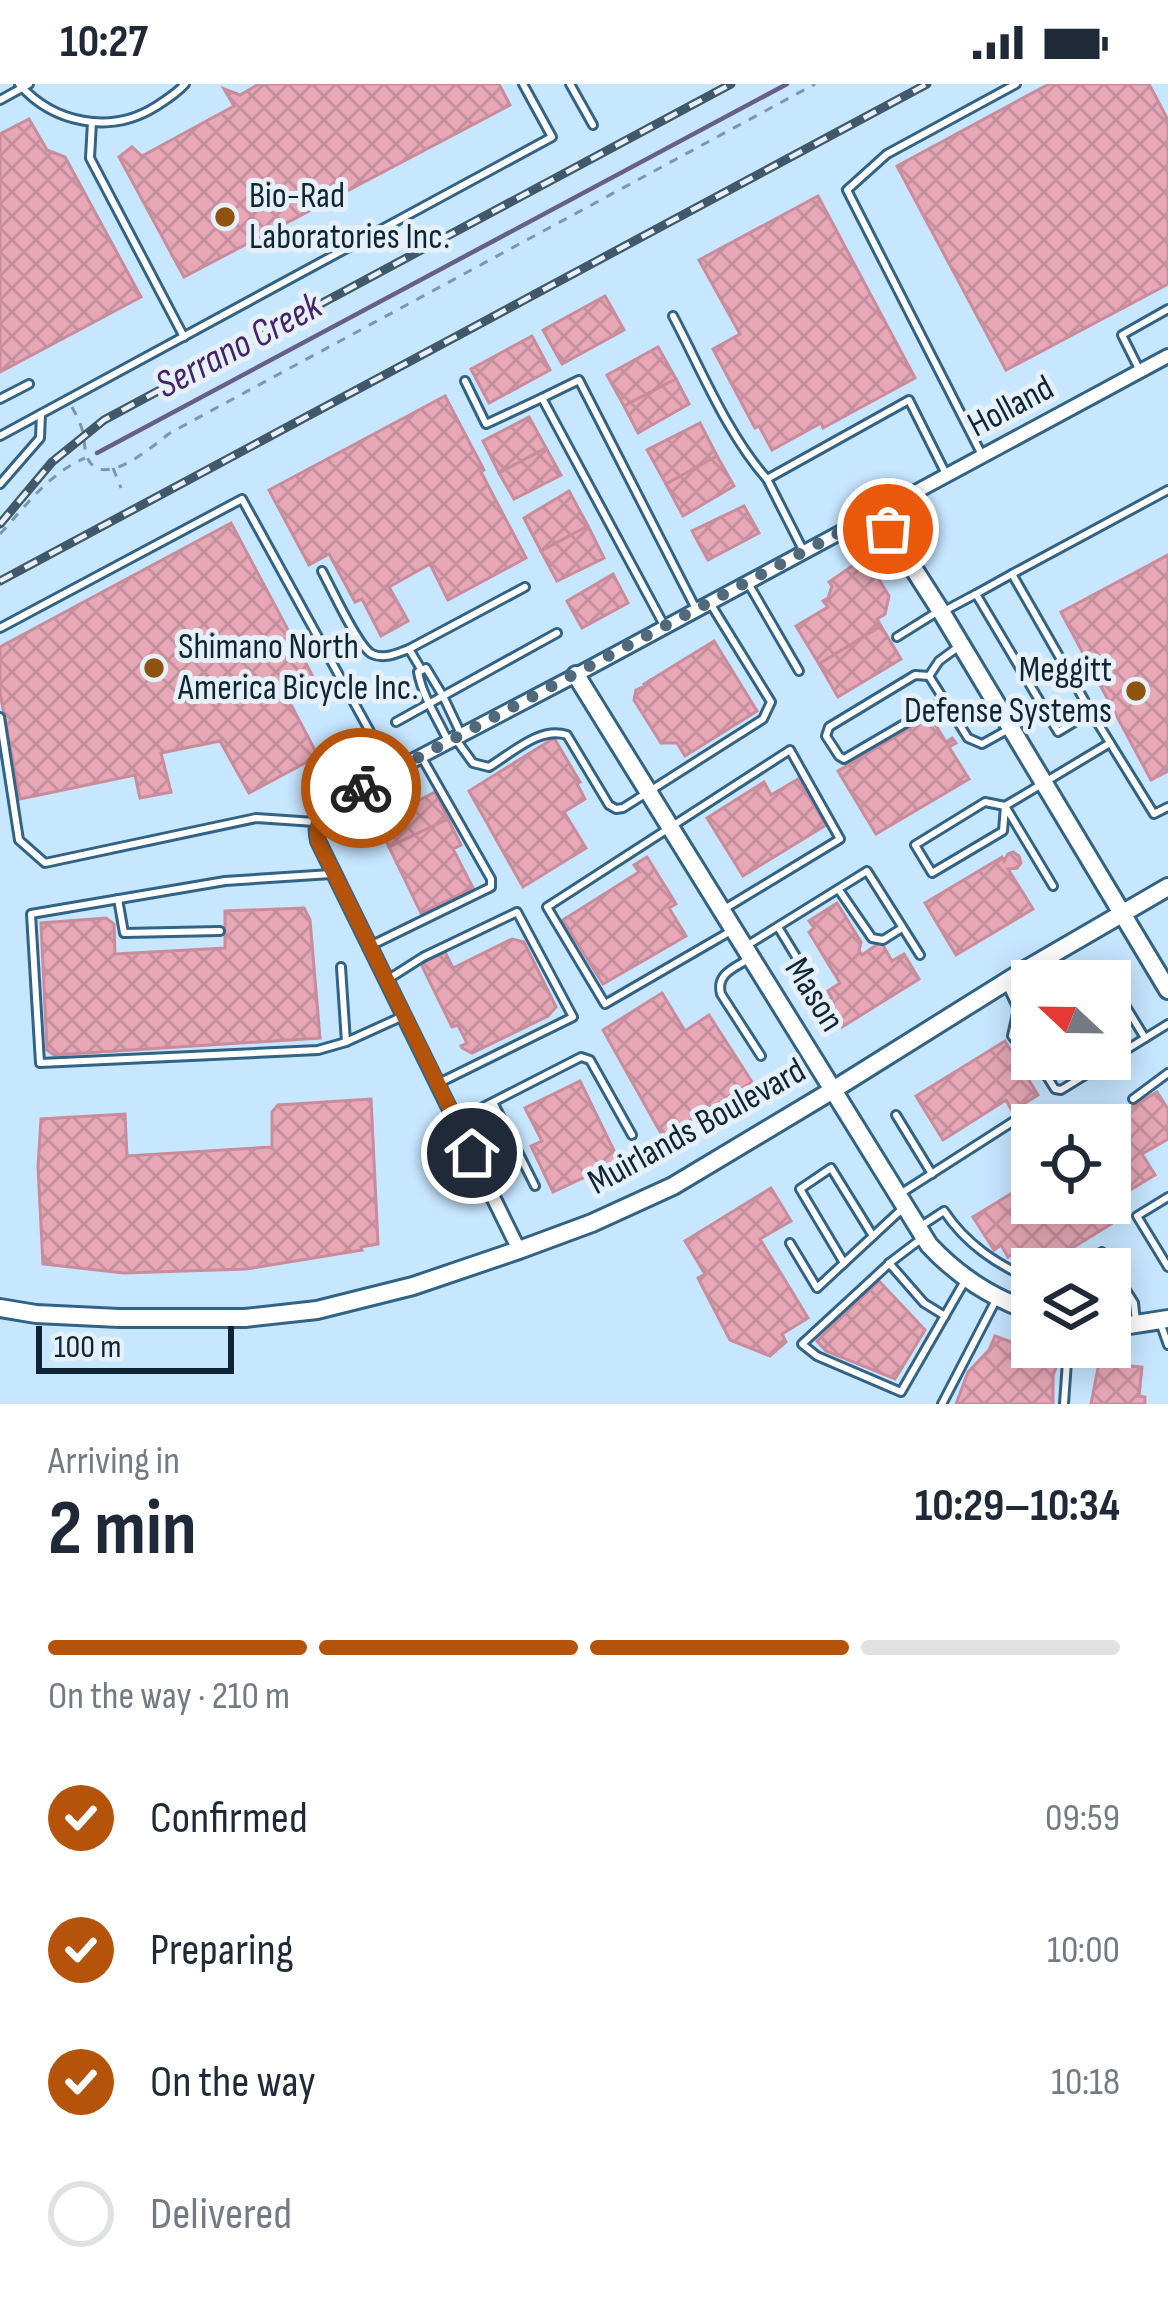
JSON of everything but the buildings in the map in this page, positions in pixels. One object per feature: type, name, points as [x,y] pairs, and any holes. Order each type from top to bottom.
[{"type":"street","name":"Holland","points":[[316,822],[330,804],[1168,357]]},
{"type":"street","points":[[878,512],[1168,990]]},
{"type":"street","name":"Mason","points":[[576,675],[921,1233],[954,1272],[1011,1303]]},
{"type":"street","points":[[316,822],[318,841],[519,1250]]},
{"type":"street","name":"Muirlands Boulevard","points":[[0,1308],[119,1318],[245,1318],[299,1312],[413,1286],[519,1250],[673,1186],[1168,887]]},
{"type":"street","points":[[1131,1326],[1164,1321]]},
{"type":"lane","points":[[0,100],[23,85],[34,101],[69,118],[118,122],[145,113],[185,84]]},
{"type":"lane","points":[[0,436],[552,137],[523,84]]},
{"type":"lane","points":[[983,456],[847,190],[887,154],[1016,84]]},
{"type":"lane","points":[[573,85],[593,125]]},
{"type":"lane","points":[[92,122],[90,158],[184,337]]},
{"type":"lane","points":[[1140,370],[1122,335],[1168,309]]},
{"type":"lane","points":[[673,316],[804,552]]},
{"type":"lane","points":[[465,381],[486,424],[579,380],[696,610]]},
{"type":"lane","points":[[0,399],[28,384]]},
{"type":"lane","points":[[542,398],[665,627]]},
{"type":"lane","points":[[767,478],[909,400],[947,475]]},
{"type":"lane","points":[[0,484],[40,438],[41,414]]},
{"type":"lane","points":[[898,637],[1168,490]]},
{"type":"lane","points":[[0,628],[242,499],[392,772]]},
{"type":"lane","points":[[322,571],[362,646],[374,656],[409,649],[524,587]]},
{"type":"lane","points":[[1012,574],[1154,814],[1168,807]]},
{"type":"lane","points":[[748,583],[799,671]]},
{"type":"lane","points":[[976,594],[1058,732],[1091,712]]},
{"type":"lane","points":[[421,669],[417,678],[430,704],[473,763],[489,767],[547,732],[559,732],[567,735],[609,805],[623,808],[763,719],[770,708],[710,603]]},
{"type":"lane","points":[[396,722],[557,633]]},
{"type":"lane","points":[[929,676],[939,661],[961,645]]},
{"type":"lane","points":[[409,649],[421,669]]},
{"type":"lane","points":[[421,669],[430,670],[443,696],[455,738]]},
{"type":"lane","points":[[929,676],[914,675],[830,727],[826,736],[844,759],[944,700]]},
{"type":"lane","points":[[929,676],[968,738],[982,744],[1010,728]]},
{"type":"lane","points":[[0,717],[19,840],[45,863],[256,818],[316,822]]},
{"type":"lane","points":[[1005,806],[1003,831],[932,873],[916,845],[985,802],[1005,806],[1109,742]]},
{"type":"lane","points":[[722,911],[840,839],[790,750],[547,907],[604,1004],[734,929]]},
{"type":"lane","points":[[370,946],[491,887],[491,879],[421,756]]},
{"type":"lane","points":[[1005,806],[1052,886]]},
{"type":"lane","points":[[761,1056],[719,985],[724,974],[778,927],[867,872],[920,955]]},
{"type":"lane","points":[[334,874],[225,881],[31,914],[40,1063],[318,1050],[404,1015]]},
{"type":"lane","points":[[839,890],[872,938],[884,940],[902,928]]},
{"type":"lane","points":[[118,899],[124,933],[220,931]]},
{"type":"lane","points":[[387,980],[423,957],[517,912],[573,1017],[437,1084]]},
{"type":"lane","points":[[778,927],[814,986]]},
{"type":"lane","points":[[341,967],[346,1042]]},
{"type":"lane","points":[[1005,982],[1011,993]]},
{"type":"lane","points":[[1131,1015],[1145,1038]]},
{"type":"lane","points":[[1131,1047],[1168,1024]]},
{"type":"lane","points":[[456,1121],[580,1057],[590,1060],[632,1135]]},
{"type":"lane","points":[[1133,1099],[1168,1074]]},
{"type":"lane","points":[[1049,1080],[1061,1090],[1077,1080]]},
{"type":"lane","points":[[493,1102],[535,1186]]},
{"type":"lane","points":[[896,1114],[932,1174]]},
{"type":"lane","points":[[790,1243],[817,1288],[932,1174],[1011,1123]]},
{"type":"lane","points":[[844,1262],[800,1189],[831,1168],[873,1236]]},
{"type":"lane","points":[[1168,1197],[1137,1216],[1168,1267]]},
{"type":"lane","points":[[966,1279],[901,1392],[817,1356],[802,1344],[944,1211],[958,1232],[1011,1271]]},
{"type":"lane","points":[[889,1263],[925,1303],[945,1316]]},
{"type":"lane","points":[[942,1404],[998,1297]]},
{"type":"lane","points":[[1131,1298],[1136,1326]]},
{"type":"lane","points":[[1164,1321],[1168,1345]]},
{"type":"lane","points":[[1064,1404],[1067,1368]]},
{"type":"path","points":[[68,400],[82,426],[87,457],[98,469],[113,469],[170,433],[815,84]]},
{"type":"path","points":[[0,534],[50,478],[87,457]]},
{"type":"path","points":[[113,469],[121,488]]},
{"type":"waterway","name":"Serrano Creek","points":[[97,453],[787,84]]},
{"type":"railway","points":[[0,524],[52,462],[104,420],[731,84]]},
{"type":"railway","points":[[0,581],[927,84]]},
{"type":"way so far","points":[[361,788],[878,512],[888,529]]},
{"type":"place","name":"Bio-Rad Laboratories Inc.","points":[[225,217]]},
{"type":"place","name":"Shimano North America Bicycle Inc.","points":[[154,668]]},
{"type":"place","name":"Meggitt Defense Systems","points":[[1136,691]]},
{"type":"route","points":[[361,788],[320,814],[318,841],[472,1153]]}]
